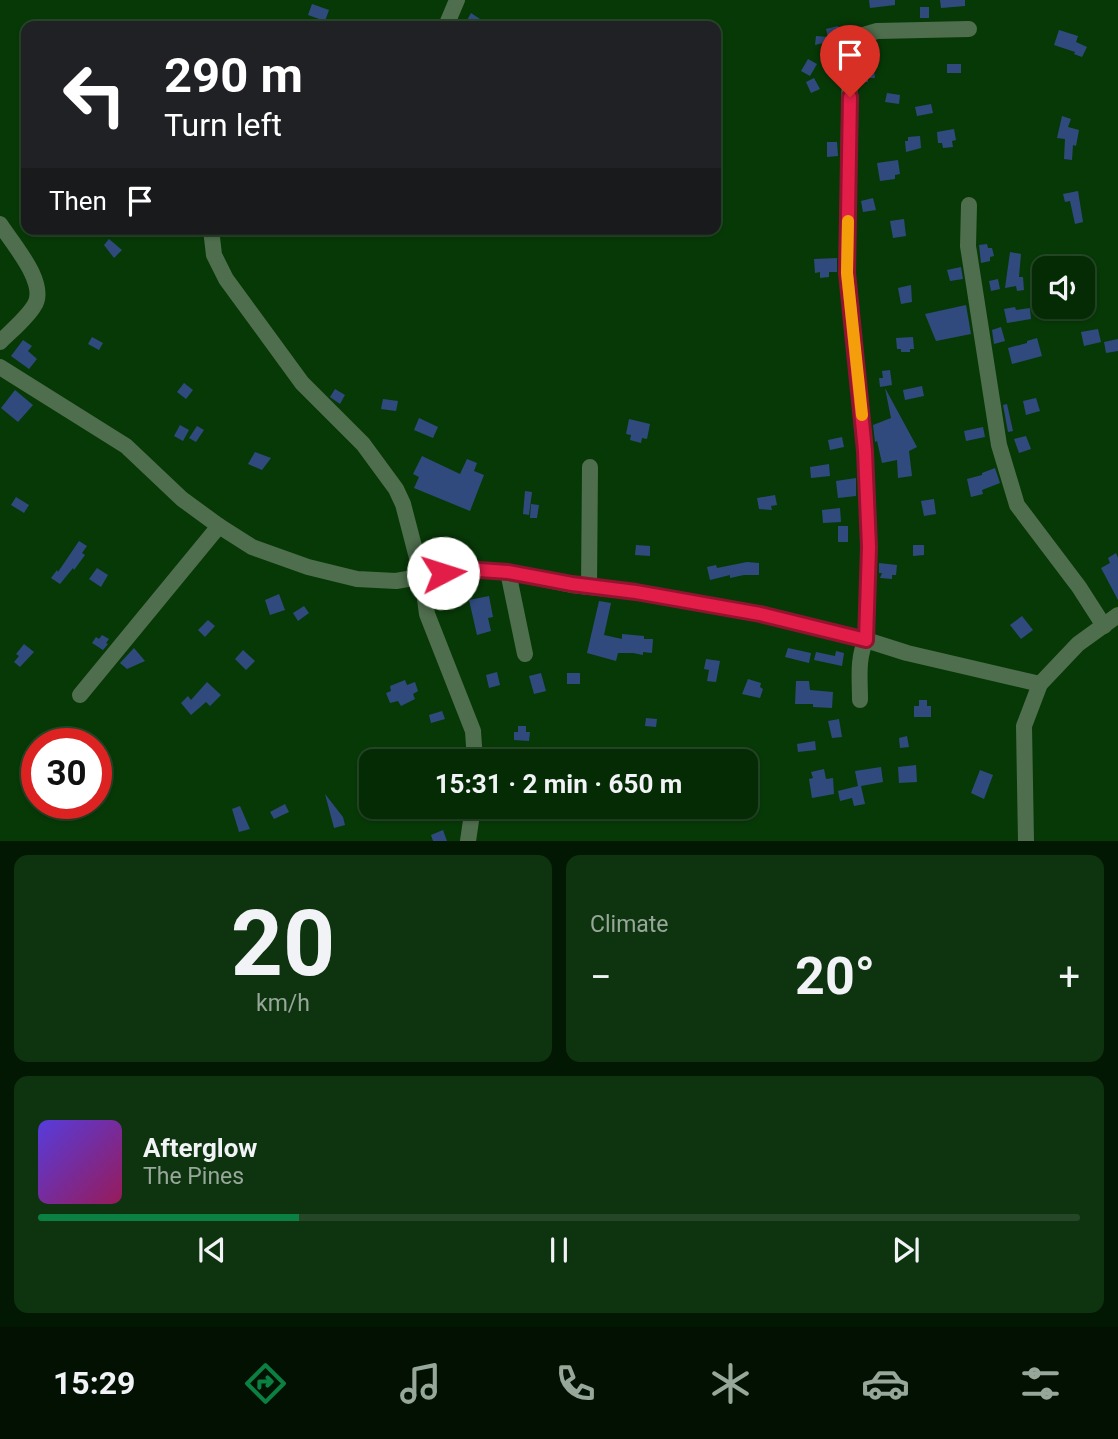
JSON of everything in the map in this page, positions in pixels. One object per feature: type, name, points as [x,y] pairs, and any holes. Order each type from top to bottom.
[{"type":"street","points":[[448,21],[457,0]]},
{"type":"street","points":[[860,700],[861,652],[866,640],[869,547],[865,451],[847,273],[850,46],[860,36],[877,31],[969,29]]},
{"type":"street","points":[[969,205],[968,246],[999,445],[1017,505],[1079,587],[1104,626]]},
{"type":"street","points":[[0,224],[37,280],[38,293],[35,305],[0,342]]},
{"type":"street","points":[[212,235],[214,255],[226,279],[302,383],[363,444],[396,489],[403,504],[422,577],[427,614],[473,731],[474,749]]},
{"type":"street","points":[[0,367],[126,446],[182,499],[219,526],[252,547],[307,567],[357,579],[396,581],[465,569],[508,572],[589,587],[636,592],[760,614],[866,640],[906,653],[1040,684]]},
{"type":"street","points":[[589,587],[590,467]]},
{"type":"street","points":[[80,695],[219,526]]},
{"type":"street","points":[[508,572],[525,654]]},
{"type":"street","points":[[1026,841],[1024,726],[1040,684],[1078,644],[1118,615]]},
{"type":"street","points":[[468,841],[472,819]]},
{"type":"building","points":[[869,0],[895,0],[895,5],[870,8]]},
{"type":"building","points":[[940,0],[965,0],[965,6],[941,8]]},
{"type":"building","points":[[312,4],[329,10],[325,21],[308,15]]},
{"type":"building","points":[[920,7],[929,7],[929,18],[920,18]]},
{"type":"building","points":[[471,13],[480,19],[479,21],[467,21]]},
{"type":"building","points":[[838,26],[842,38],[815,45],[816,36],[828,37],[826,29]]},
{"type":"building","points":[[1059,30],[1078,36],[1076,42],[1087,47],[1082,57],[1054,45]]},
{"type":"building","points":[[862,48],[868,48],[868,65],[873,64],[875,78],[868,78],[868,82],[860,82]]},
{"type":"building","points":[[808,59],[817,64],[810,76],[801,71]]},
{"type":"building","points":[[947,64],[961,64],[961,73],[947,73]]},
{"type":"building","points":[[814,78],[820,89],[811,93],[806,82]]},
{"type":"building","points":[[887,93],[900,95],[899,104],[885,102]]},
{"type":"building","points":[[931,104],[933,113],[917,116],[915,107]]},
{"type":"building","points":[[1062,116],[1071,119],[1068,127],[1079,130],[1076,146],[1073,145],[1072,160],[1064,159],[1065,139],[1057,138]]},
{"type":"building","points":[[954,129],[956,140],[952,141],[953,147],[943,148],[942,143],[938,143],[937,132]]},
{"type":"building","points":[[920,136],[921,148],[906,152],[905,141],[908,141],[908,137]]},
{"type":"building","points":[[827,142],[837,142],[838,156],[827,157]]},
{"type":"building","points":[[898,160],[900,174],[895,175],[895,179],[880,181],[877,163]]},
{"type":"building","points":[[1078,191],[1083,222],[1075,224],[1070,201],[1065,202],[1063,194]]},
{"type":"building","points":[[873,198],[876,210],[863,212],[861,201]]},
{"type":"building","points":[[904,219],[906,236],[893,238],[890,221]]},
{"type":"building","points":[[109,239],[122,250],[114,258],[104,245]]},
{"type":"building","points":[[987,244],[988,248],[992,248],[994,256],[990,257],[990,261],[981,263],[979,245]]},
{"type":"building","points":[[1010,252],[1021,254],[1019,277],[1023,277],[1024,290],[1017,291],[1016,286],[1005,288]]},
{"type":"building","points":[[837,258],[837,272],[829,272],[829,277],[820,278],[820,272],[815,273],[814,259]]},
{"type":"building","points":[[961,267],[963,279],[950,281],[947,270]]},
{"type":"building","points":[[998,279],[1000,289],[991,291],[989,281]]},
{"type":"building","points":[[911,285],[912,302],[901,304],[898,288]]},
{"type":"building","points":[[966,305],[971,334],[936,341],[925,314]]},
{"type":"building","points":[[1015,307],[1016,310],[1030,308],[1031,319],[1007,323],[1004,309]]},
{"type":"building","points":[[1001,327],[1005,341],[994,344],[992,330]]},
{"type":"building","points":[[1098,329],[1101,342],[1084,346],[1081,332]]},
{"type":"building","points":[[92,337],[103,343],[99,350],[88,344]]},
{"type":"building","points":[[913,337],[914,349],[910,349],[910,352],[897,349],[896,338]]},
{"type":"building","points":[[1037,338],[1042,356],[1012,364],[1008,348]]},
{"type":"building","points":[[1118,339],[1118,351],[1106,353],[1104,342]]},
{"type":"building","points":[[23,340],[32,346],[28,351],[37,359],[29,369],[11,356]]},
{"type":"building","points":[[890,370],[892,385],[880,387],[879,378],[883,378],[882,371]]},
{"type":"building","points":[[184,383],[193,390],[186,399],[177,392]]},
{"type":"building","points":[[922,386],[924,396],[905,400],[903,390]]},
{"type":"building","points":[[885,388],[917,447],[909,451],[912,476],[898,478],[897,460],[882,463],[877,441],[875,442],[873,425],[891,418]]},
{"type":"building","points":[[335,389],[345,395],[340,404],[330,397]]},
{"type":"building","points":[[15,390],[33,405],[18,422],[1,408]]},
{"type":"building","points":[[1036,398],[1040,411],[1026,415],[1023,401]]},
{"type":"building","points":[[383,399],[398,401],[396,411],[381,409]]},
{"type":"building","points":[[1007,404],[1013,431],[1008,432],[1003,405]]},
{"type":"building","points":[[419,418],[438,427],[433,438],[414,430]]},
{"type":"building","points":[[629,419],[650,424],[647,439],[642,438],[641,443],[630,440],[631,435],[626,434]]},
{"type":"building","points":[[180,425],[189,430],[183,441],[174,436]]},
{"type":"building","points":[[197,426],[204,430],[196,442],[189,438]]},
{"type":"building","points":[[983,427],[985,437],[966,441],[964,431]]},
{"type":"building","points":[[1026,436],[1031,449],[1019,453],[1014,439]]},
{"type":"building","points":[[842,437],[844,447],[830,450],[828,440]]},
{"type":"building","points":[[255,452],[271,458],[262,470],[248,464]]},
{"type":"building","points":[[422,456],[460,474],[467,459],[477,463],[474,471],[484,475],[470,511],[414,488],[419,477],[413,474]]},
{"type":"building","points":[[829,464],[830,476],[811,478],[810,467]]},
{"type":"building","points":[[995,468],[1000,483],[982,490],[983,494],[971,497],[967,479]]},
{"type":"building","points":[[856,478],[856,496],[838,498],[836,481]]},
{"type":"building","points":[[525,491],[532,492],[529,515],[523,514]]},
{"type":"building","points":[[775,495],[777,505],[771,506],[772,510],[759,509],[757,498]]},
{"type":"building","points":[[16,497],[29,505],[24,513],[11,505]]},
{"type":"building","points":[[934,499],[936,514],[924,516],[921,501]]},
{"type":"building","points":[[531,504],[539,505],[537,518],[530,518]]},
{"type":"building","points":[[840,508],[841,522],[823,523],[822,510]]},
{"type":"building","points":[[838,526],[848,526],[848,542],[838,542]]},
{"type":"building","points":[[79,541],[87,546],[82,553],[85,555],[60,584],[51,578]]},
{"type":"building","points":[[636,545],[650,546],[650,556],[635,555]]},
{"type":"building","points":[[913,545],[924,545],[924,555],[913,556]]},
{"type":"building","points":[[1116,553],[1118,600],[1101,568],[1110,563],[1108,558]]},
{"type":"building","points":[[747,562],[759,563],[759,575],[730,578],[730,575],[710,580],[707,567],[716,565],[717,568]]},
{"type":"building","points":[[879,563],[897,565],[896,575],[892,575],[892,579],[880,578],[882,573],[879,573]]},
{"type":"building","points":[[97,568],[108,575],[101,587],[89,579]]},
{"type":"building","points":[[279,594],[285,610],[270,615],[265,600]]},
{"type":"building","points":[[489,596],[493,617],[488,618],[491,631],[477,635],[469,600]]},
{"type":"building","points":[[599,601],[611,603],[604,635],[622,639],[622,634],[653,639],[652,653],[618,653],[616,661],[587,653]]},
{"type":"building","points":[[304,606],[309,613],[298,621],[293,613]]},
{"type":"building","points":[[1022,616],[1033,630],[1021,639],[1010,625]]},
{"type":"building","points":[[208,620],[215,626],[205,637],[198,630]]},
{"type":"building","points":[[102,635],[109,639],[103,650],[92,643],[96,637],[99,639]]},
{"type":"building","points":[[24,644],[34,652],[20,667],[14,662],[19,656],[16,654]]},
{"type":"building","points":[[134,648],[145,661],[127,669],[120,663]]},
{"type":"building","points":[[788,648],[811,653],[809,663],[785,657]]},
{"type":"building","points":[[243,650],[255,661],[246,670],[235,659]]},
{"type":"building","points":[[836,651],[844,653],[842,666],[814,660],[816,652],[835,656]]},
{"type":"building","points":[[706,659],[720,661],[716,682],[707,681],[709,670],[704,669]]},
{"type":"building","points":[[497,672],[500,685],[489,688],[486,675]]},
{"type":"building","points":[[541,673],[546,691],[534,694],[529,676]]},
{"type":"building","points":[[567,673],[580,673],[580,684],[567,684]]},
{"type":"building","points":[[748,679],[761,683],[760,687],[763,689],[760,698],[742,694]]},
{"type":"building","points":[[405,680],[407,685],[415,682],[418,691],[413,694],[415,699],[401,706],[398,701],[390,703],[386,693],[391,691],[390,686]]},
{"type":"building","points":[[796,681],[809,681],[810,690],[833,692],[832,708],[795,704]]},
{"type":"building","points":[[207,682],[221,695],[210,706],[206,702],[191,715],[181,703],[188,696],[191,700]]},
{"type":"building","points":[[919,700],[927,700],[927,706],[931,706],[931,717],[914,717],[914,706],[919,706]]},
{"type":"building","points":[[442,711],[445,719],[431,723],[429,715]]},
{"type":"building","points":[[646,718],[657,719],[656,727],[645,726]]},
{"type":"building","points":[[839,719],[842,737],[832,738],[828,721]]},
{"type":"building","points":[[518,726],[526,726],[526,732],[530,732],[529,741],[514,740],[514,732],[518,732]]},
{"type":"building","points":[[907,736],[909,747],[900,748],[899,738]]},
{"type":"building","points":[[815,741],[816,750],[798,752],[797,744]]},
{"type":"building","points":[[916,765],[917,782],[899,783],[898,767]]},
{"type":"building","points":[[881,767],[883,782],[861,786],[865,804],[854,806],[852,798],[840,801],[838,791],[858,786],[855,771]]},
{"type":"building","points":[[824,769],[826,779],[833,778],[834,794],[812,798],[809,779],[813,778],[811,772]]},
{"type":"building","points":[[980,770],[993,775],[984,799],[971,793]]},
{"type":"building","points":[[325,794],[343,817],[345,825],[334,828]]},
{"type":"building","points":[[285,804],[289,812],[274,819],[270,812]]},
{"type":"building","points":[[240,806],[250,829],[239,832],[232,809]]},
{"type":"building","points":[[443,830],[447,841],[433,841],[431,835]]},
{"type":"slow traffic","points":[[848,221],[847,273],[862,415]]},
{"type":"route","points":[[443,573],[465,569],[508,572],[636,592],[760,614],[866,640],[869,547],[865,451],[847,273],[850,97]]}]
